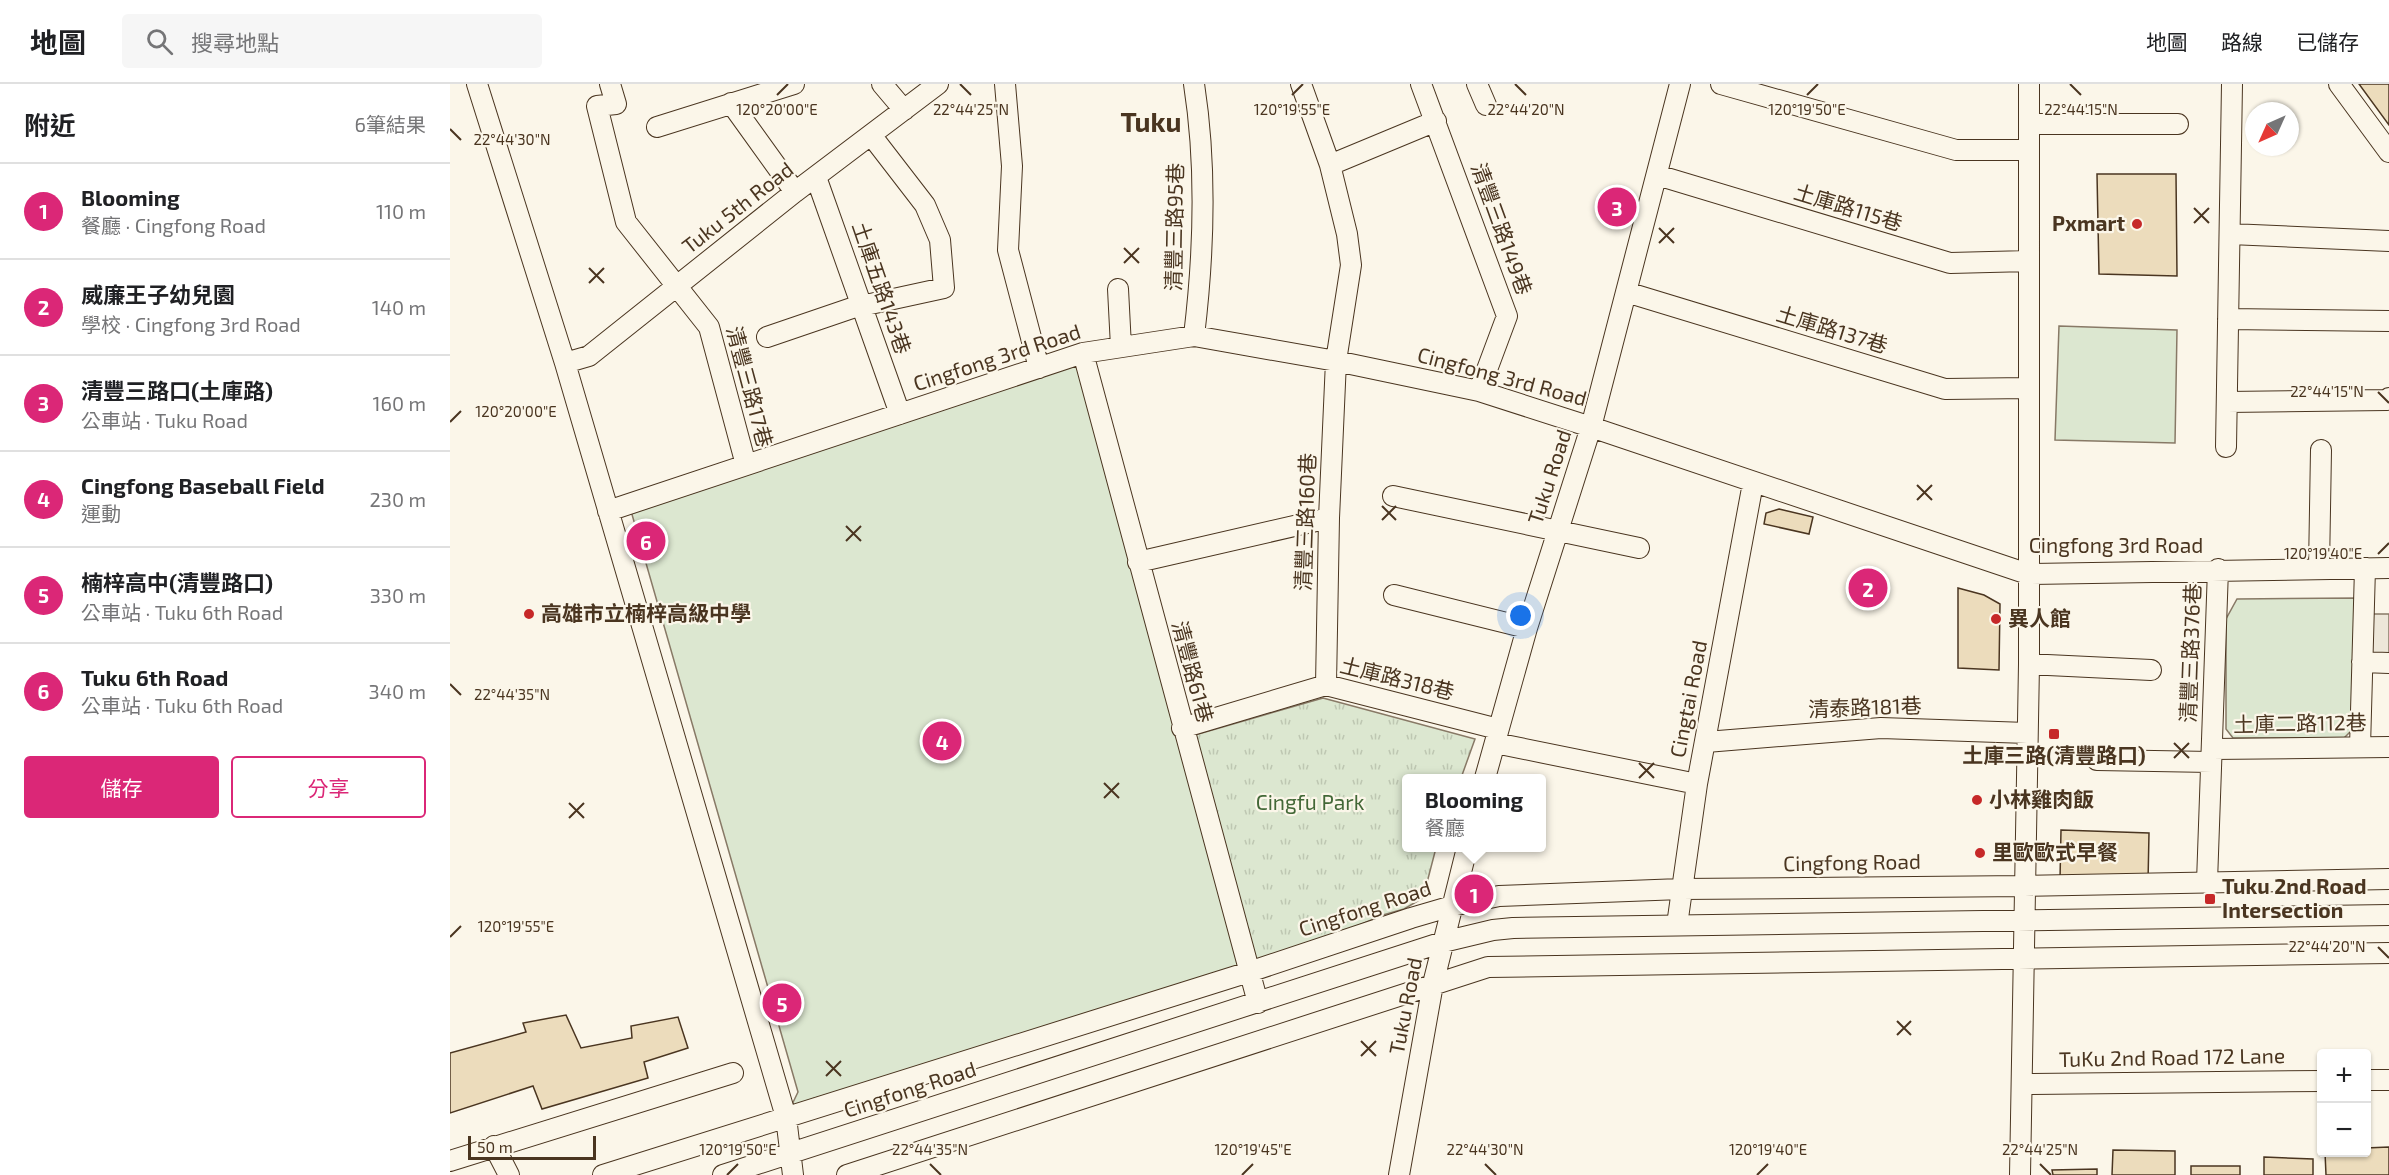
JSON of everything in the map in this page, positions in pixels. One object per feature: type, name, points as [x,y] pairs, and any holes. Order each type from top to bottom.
[{"type":"street","points":[[477,84],[566,363],[786,1117],[793,1175]]},
{"type":"street","name":"清豐三路17巷","points":[[610,84],[616,104],[597,106],[626,222],[709,327],[746,465]]},
{"type":"street","points":[[657,127],[794,84]]},
{"type":"street","points":[[882,84],[904,110]]},
{"type":"street","name":"Tuku 5th Road","points":[[566,363],[589,356],[795,192],[938,84]]},
{"type":"street","points":[[1005,84],[1012,166],[1008,250],[1039,368]]},
{"type":"street","name":"清豐三路95巷","points":[[1194,84],[1200,130],[1202,264],[1194,336]]},
{"type":"street","name":"清豐三路160巷","points":[[1301,84],[1330,165],[1347,234],[1351,265],[1336,361],[1329,518],[1326,685]]},
{"type":"street","name":"清豐三路149巷","points":[[1421,84],[1507,316],[1479,392]]},
{"type":"street","points":[[1477,84],[1486,105]]},
{"type":"street","name":"Tuku Road","points":[[1486,774],[1527,628],[1591,427],[1680,84]]},
{"type":"street","points":[[1721,84],[1956,150],[2029,150]]},
{"type":"street","points":[[2020,1175],[2029,664],[2029,84]]},
{"type":"street","points":[[2226,447],[2232,84]]},
{"type":"street","points":[[2339,84],[2389,152]]},
{"type":"street","points":[[731,103],[795,192]]},
{"type":"street","points":[[1330,165],[1436,121]]},
{"type":"street","points":[[2029,124],[2178,124]]},
{"type":"street","points":[[767,337],[863,306],[944,288],[940,240],[925,205],[871,135]]},
{"type":"street","name":"土庫路115巷","points":[[1657,175],[1950,263],[2029,261]]},
{"type":"street","name":"土庫五路143巷","points":[[816,177],[900,414]]},
{"type":"street","points":[[2230,234],[2389,240]]},
{"type":"street","points":[[1118,289],[1121,347]]},
{"type":"street","name":"土庫路137巷","points":[[1626,292],[1945,389],[2028,388]]},
{"type":"street","points":[[2228,320],[2389,321]]},
{"type":"street","name":"Cingfong 3rd Road","points":[[608,511],[1083,353],[1194,336],[1336,361],[1479,392],[1591,427],[2028,574],[2218,569],[2389,568]]},
{"type":"street","name":"清豐路61巷","points":[[1083,353],[1182,728],[1258,1003]]},
{"type":"street","points":[[2227,402],[2387,400],[2389,398]]},
{"type":"street","points":[[2319,568],[2321,450]]},
{"type":"street","name":"Cingtai Road","points":[[1677,925],[1697,784],[1753,483]]},
{"type":"street","points":[[1393,495],[1639,548]]},
{"type":"street","points":[[1138,562],[1329,518]]},
{"type":"street","points":[[2360,747],[2365,568]]},
{"type":"street","name":"清豐三路376巷","points":[[2207,882],[2218,569]]},
{"type":"street","points":[[1394,595],[1527,628]]},
{"type":"street","points":[[2362,662],[2389,663]]},
{"type":"street","points":[[2029,664],[2151,670]]},
{"type":"street","name":"土庫路318巷","points":[[1182,728],[1326,685],[1496,736],[1697,784]]},
{"type":"street","name":"清泰路181巷","points":[[1706,742],[1881,728],[2027,733]]},
{"type":"street","name":"土庫二路112巷","points":[[2097,760],[2389,747]]},
{"type":"street","name":"Tuku Road","points":[[1399,1175],[1432,984],[1466,852]]},
{"type":"street","name":"Cingfong Road","points":[[603,1175],[1452,906],[1520,894],[1681,889],[2025,886],[2389,879]]},
{"type":"street","name":"Cingfong Road","points":[[723,1175],[1443,942],[1493,930],[1677,925],[2389,915]]},
{"type":"street","points":[[847,1175],[1488,967],[2389,953]]},
{"type":"street","points":[[450,1161],[733,1073]]},
{"type":"street","name":"TuKu 2nd Road 172 Lane","points":[[2022,1084],[2317,1080]]},
{"type":"street","points":[[2371,1080],[2389,1080]]},
{"type":"street","points":[[494,1146],[509,1175]]},
{"type":"green space","points":[[2059,326],[2177,330],[2175,443],[2055,440]]},
{"type":"green space","points":[[1083,353],[1249,972],[812,1099],[786,1117],[798,1092],[631,511]]},
{"type":"green space","points":[[2357,598],[2354,728],[2344,738],[2233,738],[2226,729],[2226,619],[2237,599]]},
{"type":"green space","name":"Cingfu Park","points":[[1323,698],[1475,739],[1462,774],[1402,774],[1402,852],[1435,852],[1423,898],[1404,909],[1383,915],[1249,972],[1195,735]]},
{"type":"shaded area","points":[[2373,614],[2389,614],[2389,660],[2372,660]]},
{"type":"building","points":[[2359,84],[2389,84],[2389,125]]},
{"type":"building","name":"Pxmart","points":[[2097,174],[2176,174],[2177,276],[2099,274]]},
{"type":"building","points":[[1779,509],[1813,517],[1809,534],[1764,524],[1766,513]]},
{"type":"building","points":[[1958,588],[1984,595],[2000,604],[1999,670],[1958,668]]},
{"type":"building","points":[[2061,830],[2149,833],[2148,882],[2060,880]]},
{"type":"building","points":[[566,1015],[581,1048],[632,1038],[631,1026],[678,1017],[688,1048],[644,1062],[648,1078],[542,1109],[533,1086],[450,1113],[450,1053],[526,1032],[523,1023]]},
{"type":"building","points":[[2389,1147],[2389,1175],[2326,1175],[2325,1157],[2371,1157],[2371,1148]]},
{"type":"building","points":[[2113,1150],[2175,1151],[2175,1175],[2112,1175]]},
{"type":"building","points":[[2264,1157],[2313,1159],[2313,1175],[2264,1175]]},
{"type":"building","points":[[2191,1166],[2240,1166],[2240,1175],[2191,1175]]},
{"type":"building","points":[[2097,1169],[2097,1175],[2053,1175],[2052,1170]]},
{"type":"place","name":"清豐三路口(土庫路)","points":[[1617,207]]},
{"type":"place","name":"Pxmart","points":[[2137,224]]},
{"type":"place","name":"Tuku 6th Road","points":[[646,541]]},
{"type":"place","name":"威廉王子幼兒園","points":[[1868,588]]},
{"type":"place","name":"高雄市立楠梓高級中學","points":[[529,614]]},
{"type":"place","name":"異人館","points":[[1996,619]]},
{"type":"place","name":"土庫三路(清豐路口)","points":[[2054,734]]},
{"type":"place","name":"Cingfong Baseball Field","points":[[942,741]]},
{"type":"place","name":"小林雞肉飯","points":[[1977,800]]},
{"type":"place","name":"里歐歐式早餐","points":[[1980,853]]},
{"type":"place","name":"Blooming","points":[[1474,894]]},
{"type":"place","name":"Tuku 2nd Road Intersection","points":[[2210,899]]},
{"type":"place","name":"楠梓高中(清豐路口)","points":[[782,1003]]},
{"type":"district","name":"Tuku","points":[[1151,123]]}]
